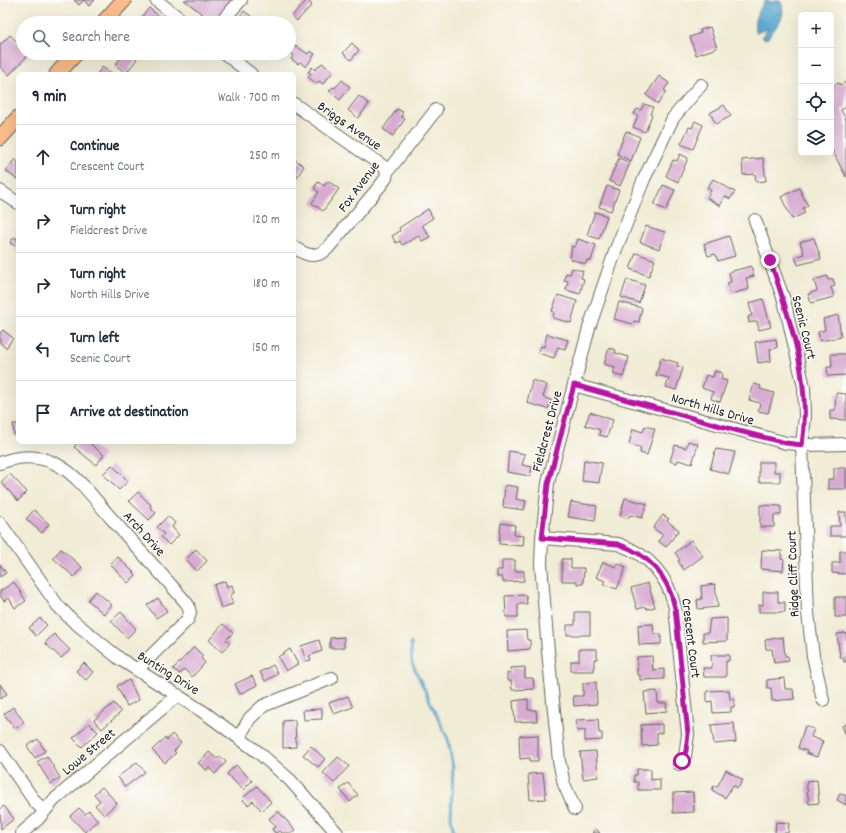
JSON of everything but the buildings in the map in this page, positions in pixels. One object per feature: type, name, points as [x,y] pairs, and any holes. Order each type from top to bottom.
[{"type":"main road","points":[[108,16],[118,2]]},
{"type":"main road","points":[[59,72],[70,60]]},
{"type":"main road","points":[[0,138],[16,120]]},
{"type":"street","points":[[156,0],[176,16]]},
{"type":"street","points":[[226,16],[241,0]]},
{"type":"street","points":[[233,60],[248,72]]},
{"type":"street","name":"Fieldcrest Drive","points":[[575,809],[564,784],[558,754],[541,564],[542,538],[551,469],[589,328],[616,249],[644,179],[673,118],[701,85]]},
{"type":"street","name":"Briggs Avenue","points":[[296,105],[384,167],[387,172]]},
{"type":"street","name":"Fox Avenue","points":[[296,248],[308,255],[319,255],[324,252],[380,186],[386,178],[387,172],[436,110]]},
{"type":"street","points":[[0,191],[16,202]]},
{"type":"street","name":"Scenic Court","points":[[755,220],[784,300],[800,367],[805,401],[802,445]]},
{"type":"street","name":"North Hills Drive","points":[[574,385],[786,443],[802,445],[846,444]]},
{"type":"street","name":"Ridge Cliff Court","points":[[802,445],[808,613],[814,656],[823,700]]},
{"type":"street","name":"Arch Drive","points":[[0,463],[16,458],[33,458],[50,461],[69,472],[154,565],[188,605],[190,613],[188,619],[137,670]]},
{"type":"street","name":"Bunting Drive","points":[[0,523],[58,606],[87,634],[137,670],[178,695],[240,737],[290,780],[337,833]]},
{"type":"street","name":"Crescent Court","points":[[542,538],[621,545],[643,556],[664,578],[675,608],[688,734],[685,756],[679,764]]},
{"type":"street","points":[[240,737],[250,718],[263,706],[332,678]]},
{"type":"street","name":"Lowe Street","points":[[22,833],[54,800],[178,695]]},
{"type":"street","points":[[0,751],[35,802],[45,811]]},
{"type":"water","points":[[766,0],[772,2],[780,0],[783,12],[778,25],[767,39],[761,37],[769,28],[756,33],[754,24],[758,11]]},
{"type":"waterway","points":[[411,643],[412,663],[448,739],[453,768],[451,817],[454,833]]},
{"type":"route","points":[[682,761],[685,756],[688,743],[688,734],[675,608],[669,588],[664,578],[650,562],[634,550],[625,546],[618,544],[542,538],[548,484],[574,385],[735,430],[786,443],[802,445],[805,416],[804,387],[784,300],[770,260]]}]
